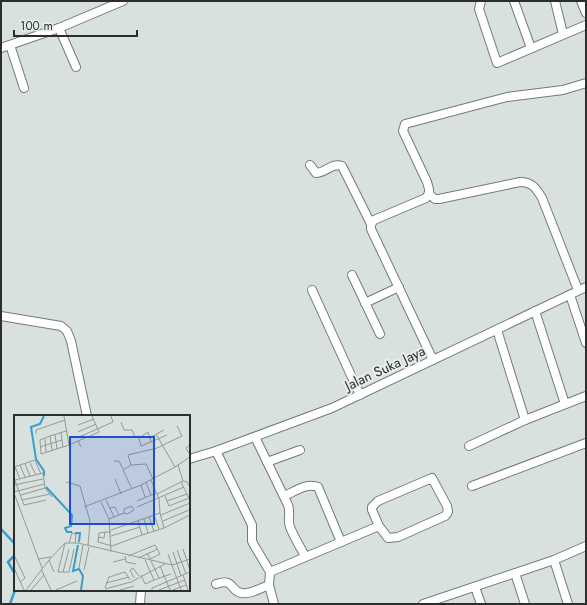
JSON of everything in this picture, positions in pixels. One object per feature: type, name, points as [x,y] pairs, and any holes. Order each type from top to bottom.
[{"type":"street","points":[[1,48],[59,28],[124,1]]},
{"type":"street","points":[[481,1],[479,9],[497,63],[586,25]]},
{"type":"street","points":[[514,1],[531,48]]},
{"type":"street","points":[[581,1],[586,13]]},
{"type":"street","points":[[556,2],[563,34]]},
{"type":"street","points":[[59,28],[76,67]]},
{"type":"street","points":[[10,45],[24,88]]},
{"type":"street","points":[[371,224],[374,220],[426,198],[429,194],[427,182],[403,131],[405,124],[507,97],[563,90],[586,83]]},
{"type":"street","points":[[310,165],[316,173],[319,173],[334,165],[338,164],[342,166],[371,224],[371,229],[433,360]]},
{"type":"street","points":[[429,194],[435,199],[439,199],[520,182],[527,182],[532,185],[537,189],[542,198],[582,288]]},
{"type":"street","points":[[352,275],[380,334]]},
{"type":"street","points":[[365,303],[399,287]]},
{"type":"street","name":"Jalan Suka Jaya","points":[[190,459],[216,451],[332,408],[582,288]]},
{"type":"street","points":[[312,290],[360,395]]},
{"type":"street","points":[[570,295],[586,343]]},
{"type":"street","points":[[535,311],[564,404]]},
{"type":"street","points":[[1,316],[61,326],[67,331],[71,341],[87,415]]},
{"type":"street","points":[[497,330],[525,420]]},
{"type":"street","points":[[469,446],[525,420],[586,396]]},
{"type":"street","points":[[255,437],[284,496],[290,512],[288,519],[290,526],[305,556]]},
{"type":"street","points":[[472,486],[586,442]]},
{"type":"street","points":[[267,462],[300,450]]},
{"type":"street","points":[[216,451],[252,525],[252,541],[270,572],[269,586],[274,604]]},
{"type":"street","points":[[432,478],[447,506],[448,512],[445,516],[398,537],[388,538],[379,526],[372,510],[372,506],[375,503],[432,478]]},
{"type":"street","points":[[284,496],[308,486],[313,485],[318,487],[341,542]]},
{"type":"street","points":[[270,572],[379,526]]},
{"type":"street","points":[[423,604],[554,560],[586,546]]},
{"type":"street","points":[[554,560],[568,604]]},
{"type":"street","points":[[515,573],[525,604]]},
{"type":"street","points":[[216,584],[228,582],[232,584],[237,592],[242,594],[269,586]]},
{"type":"street","points":[[475,587],[481,604]]},
{"type":"street","points":[[140,604],[142,591]]},
{"type":"waterway","points":[[1,529],[14,543]]},
{"type":"waterway","points":[[14,556],[8,562],[14,572]]},
{"type":"waterway","points":[[10,604],[15,591]]}]
